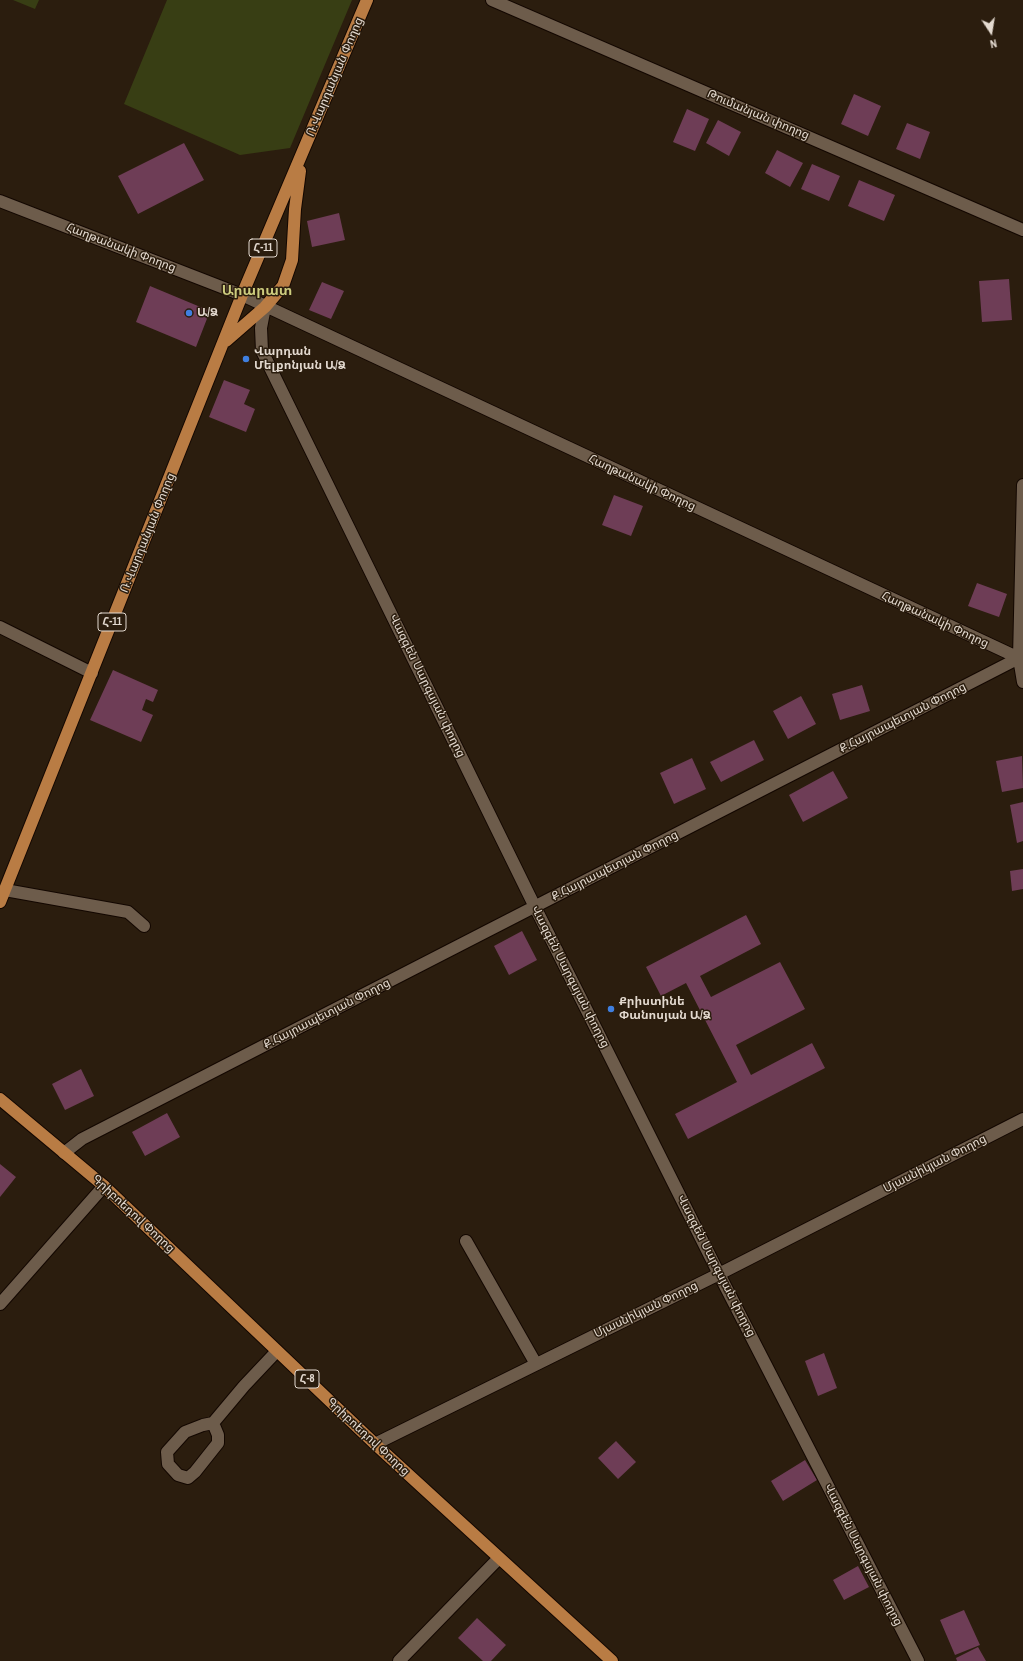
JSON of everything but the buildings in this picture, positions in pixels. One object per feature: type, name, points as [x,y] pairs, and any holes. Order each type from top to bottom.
[{"type":"main road","name":"Ռ.Վարդանյան Փողոց","points":[[303,154],[367,0]]},
{"type":"main road","name":"Հ-11","points":[[225,342],[242,295],[303,154]]},
{"type":"main road","name":"Հ-11","points":[[225,342],[264,307],[283,286],[292,260],[294,209],[303,154]]},
{"type":"main road","name":"Ռ.Վարդանյան Փողոց","points":[[0,902],[225,342]]},
{"type":"main road","name":"Գրիբոեդով Փողոց","points":[[0,1099],[104,1186],[375,1444],[612,1661]]},
{"type":"street","name":"Թումանյան փողոց","points":[[492,0],[1023,230]]},
{"type":"street","name":"Հաղթանակի Փողոց","points":[[0,201],[242,295]]},
{"type":"street","points":[[242,295],[264,307]]},
{"type":"street","name":"Հաղթանակի Փողոց","points":[[264,307],[1019,658]]},
{"type":"street","name":"Վազգեն Սարգսյան փողոց","points":[[264,307],[261,328],[262,351],[719,1274],[918,1661]]},
{"type":"street","points":[[1023,485],[1019,658],[1023,682]]},
{"type":"street","points":[[0,627],[92,673]]},
{"type":"street","name":"Ք.Հայրապետյան Փողոց","points":[[64,1153],[82,1139],[1019,658]]},
{"type":"street","points":[[5,890],[128,912],[144,926]]},
{"type":"street","name":"Մյասնիկյան Փողոց","points":[[375,1444],[719,1274],[1023,1119]]},
{"type":"street","points":[[0,1304],[104,1186]]},
{"type":"street","points":[[466,1242],[536,1364]]},
{"type":"street","points":[[213,1423],[218,1434],[218,1443],[195,1472],[188,1478],[178,1475],[168,1464],[167,1452],[185,1432],[202,1425],[213,1423],[244,1386],[277,1351]]},
{"type":"street","points":[[399,1661],[499,1558]]},
{"type":"green space","points":[[13,0],[39,0],[35,9]]},
{"type":"green space","points":[[167,0],[352,0],[290,148],[240,155],[124,104]]},
{"type":"place","name":"Ա/Ձ","points":[[189,313]]},
{"type":"place","name":"Վարդան Մելքոնյան Ա/Ձ","points":[[246,359]]},
{"type":"place","name":"Քրիստինե Փանոսյան Ա/Ձ","points":[[611,1009]]},
{"type":"district","name":"Արարատ","points":[[257,291]]}]
